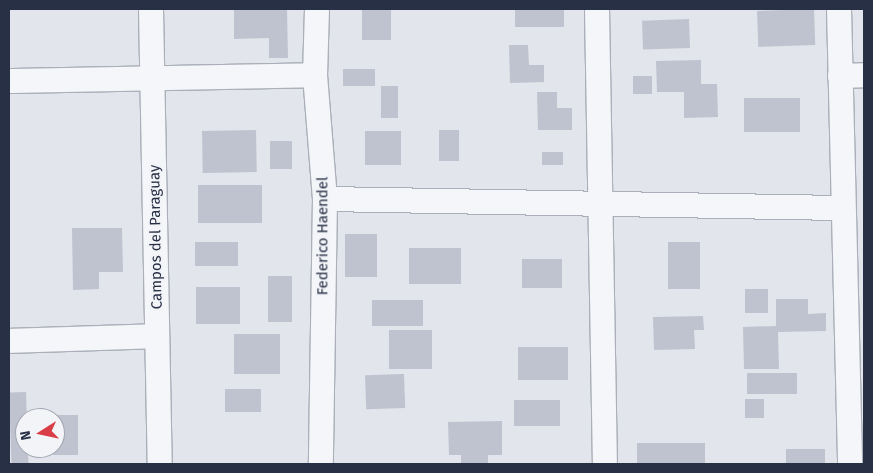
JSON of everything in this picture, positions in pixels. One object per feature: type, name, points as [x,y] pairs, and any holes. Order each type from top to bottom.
[{"type":"street","name":"Campos del Paraguay","points":[[152,9],[160,464]]},
{"type":"street","name":"Federico Haendel","points":[[317,9],[315,75],[325,199],[321,464]]},
{"type":"street","points":[[597,9],[597,203],[604,464]]},
{"type":"street","points":[[839,9],[841,208],[850,464]]},
{"type":"street","points":[[9,80],[153,81],[315,75]]},
{"type":"street","points":[[840,76],[864,75]]},
{"type":"street","points":[[325,199],[841,208]]},
{"type":"street","points":[[9,341],[157,336]]},
{"type":"building","points":[[234,9],[287,9],[288,58],[269,58],[269,38],[234,39]]},
{"type":"building","points":[[362,9],[391,9],[391,40],[362,40]]},
{"type":"building","points":[[515,9],[564,9],[564,27],[515,27]]},
{"type":"building","points":[[814,9],[815,45],[758,47],[757,11]]},
{"type":"building","points":[[689,19],[690,48],[643,50],[642,21]]},
{"type":"building","points":[[509,45],[528,45],[529,65],[544,65],[544,82],[510,83]]},
{"type":"building","points":[[701,60],[701,84],[717,84],[718,117],[684,118],[684,92],[657,92],[656,61]]},
{"type":"building","points":[[343,69],[375,69],[375,86],[343,86]]},
{"type":"building","points":[[633,76],[652,76],[652,94],[633,94]]},
{"type":"building","points":[[381,86],[398,86],[398,118],[381,118]]},
{"type":"building","points":[[537,92],[557,92],[557,108],[572,108],[572,130],[538,130]]},
{"type":"building","points":[[744,98],[800,98],[800,132],[744,132]]},
{"type":"building","points":[[256,130],[257,172],[203,173],[202,131]]},
{"type":"building","points":[[439,130],[459,130],[459,161],[439,161]]},
{"type":"building","points":[[365,131],[401,131],[401,165],[365,165]]},
{"type":"building","points":[[270,141],[292,141],[292,169],[270,169]]},
{"type":"building","points":[[542,152],[563,152],[563,165],[542,165]]},
{"type":"building","points":[[198,185],[262,185],[262,223],[198,223]]},
{"type":"building","points":[[72,228],[122,228],[123,272],[99,272],[99,289],[73,290]]},
{"type":"building","points":[[345,234],[377,234],[377,277],[345,277]]},
{"type":"building","points":[[195,242],[238,242],[238,266],[195,266]]},
{"type":"building","points":[[668,242],[700,242],[700,289],[668,289]]},
{"type":"building","points":[[409,248],[461,248],[461,284],[409,284]]},
{"type":"building","points":[[522,259],[562,259],[562,288],[522,288]]},
{"type":"building","points":[[268,276],[292,276],[292,322],[268,322]]},
{"type":"building","points":[[196,287],[240,287],[240,324],[196,324]]},
{"type":"building","points":[[745,289],[768,289],[768,313],[745,313]]},
{"type":"building","points":[[776,299],[808,299],[808,314],[826,313],[826,331],[778,332],[779,369],[744,369],[743,327],[776,326]]},
{"type":"building","points":[[372,300],[423,300],[423,326],[372,326]]},
{"type":"building","points":[[703,316],[704,330],[694,330],[695,349],[654,350],[653,317]]},
{"type":"building","points":[[389,330],[432,330],[432,369],[389,369]]},
{"type":"building","points":[[234,334],[280,334],[280,374],[234,374]]},
{"type":"building","points":[[518,347],[568,347],[568,380],[518,380]]},
{"type":"building","points":[[747,373],[797,373],[797,394],[747,394]]},
{"type":"building","points":[[404,374],[405,408],[366,409],[365,375]]},
{"type":"building","points":[[225,389],[261,389],[261,412],[225,412]]},
{"type":"building","points":[[26,392],[27,408],[15,408],[15,458],[28,458],[29,464],[12,464],[9,393]]},
{"type":"building","points":[[745,399],[764,399],[764,418],[745,418]]},
{"type":"building","points":[[514,400],[560,400],[560,426],[514,426]]},
{"type":"building","points":[[65,415],[78,415],[78,455],[65,455]]},
{"type":"building","points":[[502,421],[502,455],[488,455],[488,464],[461,464],[461,455],[449,455],[448,422]]},
{"type":"building","points":[[637,443],[705,443],[705,464],[637,464]]},
{"type":"building","points":[[786,449],[825,449],[825,464],[786,464]]}]
